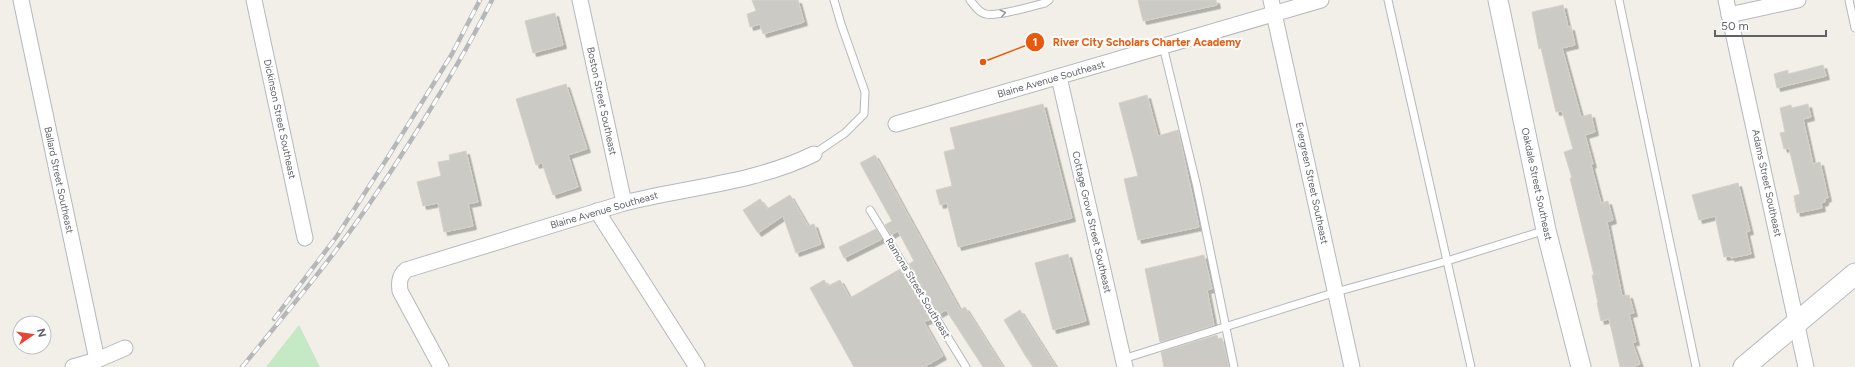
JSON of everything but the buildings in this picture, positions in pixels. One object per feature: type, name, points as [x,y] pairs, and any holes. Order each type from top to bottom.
[{"type":"main road","points":[[1744,367],[1855,274]]},
{"type":"street","name":"Ballard Street Southeast","points":[[20,0],[98,360]]},
{"type":"street","name":"Dickinson Street Southeast","points":[[254,0],[305,238]]},
{"type":"street","name":"Boston Street Southeast","points":[[580,0],[624,203]]},
{"type":"street","name":"Blaine Avenue Southeast","points":[[896,124],[1164,46],[1273,7],[1321,0]]},
{"type":"street","name":"Oakdale Street Southeast","points":[[1498,0],[1546,230],[1581,367]]},
{"type":"street","name":"Adams Street Southeast","points":[[1726,0],[1806,367]]},
{"type":"street","points":[[1729,15],[1798,0]]},
{"type":"street","name":"Evergreen Street Southeast","points":[[1273,7],[1352,367]]},
{"type":"street","name":"Cottage Grove Street Southeast","points":[[1059,77],[1124,363]]},
{"type":"street","name":"Blaine Avenue Southeast","points":[[441,367],[400,291],[400,280],[402,274],[412,268],[624,203],[660,194],[743,178],[774,169],[814,154]]},
{"type":"street","points":[[597,211],[696,367]]},
{"type":"street","points":[[73,367],[98,360],[125,348]]},
{"type":"lane","points":[[814,154],[845,133],[864,114],[865,92],[834,0]]},
{"type":"lane","points":[[970,0],[974,7],[985,14],[1045,3],[1049,0]]},
{"type":"lane","points":[[1388,0],[1471,367]]},
{"type":"lane","points":[[1619,0],[1696,367]]},
{"type":"lane","points":[[1849,0],[1855,28]]},
{"type":"lane","points":[[1164,46],[1197,187],[1234,367]]},
{"type":"lane","name":"Ramona Street Southeast","points":[[870,210],[966,367]]},
{"type":"lane","points":[[1124,363],[1225,327],[1336,292],[1448,261],[1546,230]]},
{"type":"green space","points":[[299,325],[320,367],[266,367]]},
{"type":"railway","points":[[274,319],[337,236],[452,54],[480,0]]},
{"type":"railway","points":[[242,367],[327,263],[374,197],[436,100],[465,51],[492,0]]},
{"type":"place","name":"River City Scholars Charter Academy","points":[[983,62]]}]
